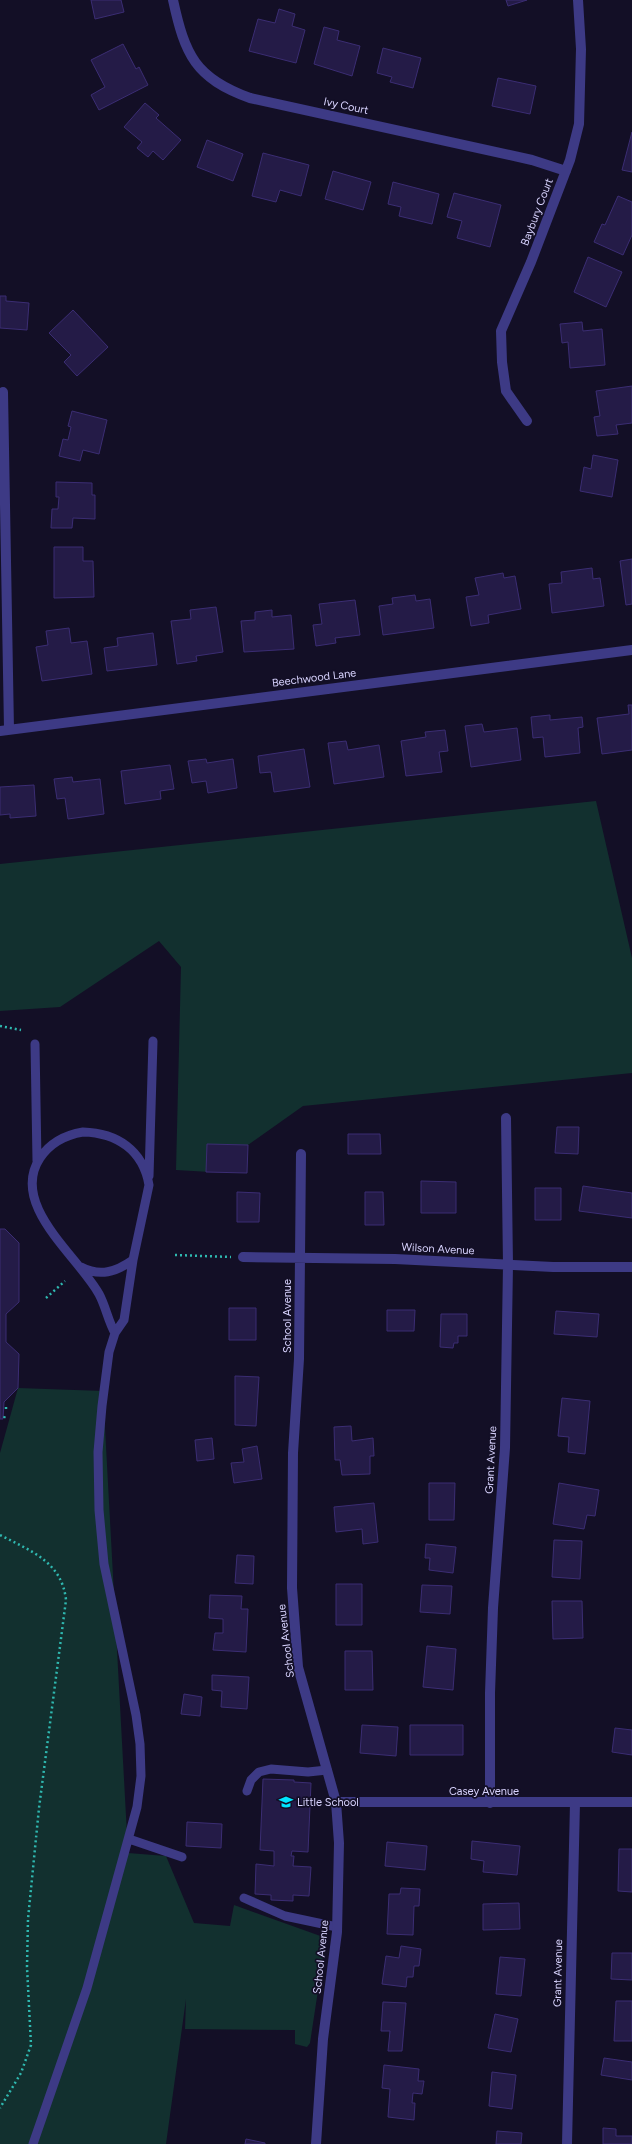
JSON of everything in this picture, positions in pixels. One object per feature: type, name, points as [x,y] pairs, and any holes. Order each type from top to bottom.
[{"type":"street","name":"Ivy Court","points":[[172,0],[179,28],[193,61],[214,81],[228,90],[250,98],[532,160],[566,171]]},
{"type":"street","name":"Baybury Court","points":[[528,421],[506,391],[502,362],[501,331],[531,262],[566,171],[578,124],[581,49],[578,0]]},
{"type":"street","points":[[3,392],[4,730]]},
{"type":"street","name":"Beechwood Lane","points":[[4,730],[632,650]]},
{"type":"street","name":"Grant Avenue","points":[[490,1803],[490,1693],[493,1608],[505,1448],[508,1265],[506,1118]]},
{"type":"street","name":"School Avenue","points":[[301,1154],[299,1359],[293,1453],[292,1588],[298,1667],[336,1802],[339,1843],[337,1927],[323,2039],[316,2144]]},
{"type":"street","name":"Wilson Avenue","points":[[243,1257],[395,1259],[553,1267],[632,1267]]},
{"type":"street","name":"Casey Avenue","points":[[336,1802],[632,1802]]},
{"type":"street","name":"Grant Avenue","points":[[567,2144],[575,1803]]},
{"type":"lane","points":[[33,2144],[87,1988],[129,1839],[138,1800],[141,1776],[140,1744],[136,1715],[104,1564],[99,1510],[98,1452],[109,1352],[115,1333],[124,1320],[133,1260],[149,1185],[153,1041]]},
{"type":"lane","points":[[35,1044],[38,1162]]},
{"type":"lane","points":[[115,1333],[108,1321],[99,1295],[80,1266],[41,1217],[36,1207],[32,1184],[38,1162],[44,1152],[62,1138],[83,1132],[102,1134],[118,1140],[136,1154],[147,1174],[149,1185]]},
{"type":"lane","points":[[80,1266],[89,1271],[110,1273],[120,1270],[133,1260]]},
{"type":"lane","points":[[247,1791],[251,1780],[259,1772],[271,1769],[308,1772],[327,1770]]},
{"type":"lane","points":[[129,1839],[182,1857]]},
{"type":"lane","points":[[244,1898],[285,1916],[337,1927]]},
{"type":"path","points":[[0,1026],[21,1030]]},
{"type":"path","points":[[175,1255],[243,1257]]},
{"type":"path","points":[[46,1298],[65,1281]]},
{"type":"path","points":[[4,1418],[6,1414]]},
{"type":"path","points":[[0,1535],[32,1551],[47,1562],[62,1581],[66,1600],[39,1808],[28,1926],[27,1967],[31,2044],[21,2073],[0,2108]]},
{"type":"green space","points":[[596,801],[632,958],[632,1073],[303,1106],[210,1172],[176,1170],[181,967],[159,941],[60,1007],[0,1011],[0,864]]},
{"type":"green space","points":[[18,1388],[103,1391],[128,1853],[166,1856],[194,1923],[230,1926],[234,1905],[326,1938],[310,2043],[307,2047],[295,2044],[295,2030],[185,2029],[186,1999],[166,2144],[0,2144],[0,1453]]},
{"type":"building","points":[[91,0],[121,0],[124,12],[95,19]]},
{"type":"building","points":[[506,0],[527,0],[508,6]]},
{"type":"building","points":[[279,9],[295,14],[292,26],[305,30],[296,63],[249,51],[258,19],[275,23]]},
{"type":"building","points":[[324,27],[339,31],[337,40],[360,46],[352,76],[314,64]]},
{"type":"building","points":[[123,44],[136,69],[139,67],[148,85],[99,110],[91,95],[105,87],[91,60]]},
{"type":"building","points":[[383,48],[421,58],[413,88],[390,82],[392,77],[377,73]]},
{"type":"building","points":[[498,78],[536,86],[530,114],[492,106]]},
{"type":"building","points":[[145,103],[159,115],[156,118],[181,140],[163,160],[153,151],[148,157],[137,148],[142,142],[124,127]]},
{"type":"building","points":[[632,132],[632,172],[622,170]]},
{"type":"building","points":[[207,140],[243,154],[233,181],[197,167]]},
{"type":"building","points":[[263,153],[309,165],[301,196],[280,190],[276,202],[252,196]]},
{"type":"building","points":[[333,171],[371,182],[363,210],[325,199]]},
{"type":"building","points":[[393,182],[439,194],[432,224],[399,216],[401,207],[388,204]]},
{"type":"building","points":[[454,193],[501,205],[490,247],[457,238],[462,221],[447,217]]},
{"type":"building","points":[[618,196],[632,202],[632,235],[623,255],[594,242],[602,224],[605,225]]},
{"type":"building","points":[[588,257],[622,272],[606,307],[574,292]]},
{"type":"building","points":[[0,296],[6,296],[6,301],[29,303],[27,330],[0,328]]},
{"type":"building","points":[[73,310],[108,347],[77,376],[64,362],[71,355],[49,333]]},
{"type":"building","points":[[582,322],[583,331],[602,329],[605,365],[570,368],[568,342],[562,343],[560,324]]},
{"type":"building","points":[[632,386],[632,423],[616,425],[618,434],[597,436],[594,417],[600,416],[596,391]]},
{"type":"building","points":[[72,411],[107,420],[99,454],[83,450],[80,461],[59,456],[63,439],[68,440],[71,427],[68,426]]},
{"type":"building","points":[[593,455],[618,460],[612,497],[580,491],[584,467],[591,469]]},
{"type":"building","points":[[56,482],[92,483],[92,495],[95,495],[95,519],[73,518],[72,528],[51,528],[52,509],[58,509],[59,497],[56,497]]},
{"type":"building","points":[[54,547],[83,547],[83,561],[93,561],[94,597],[54,598]]},
{"type":"building","points":[[632,559],[632,604],[626,605],[620,561]]},
{"type":"building","points":[[592,568],[593,579],[600,578],[604,606],[552,613],[549,584],[562,583],[561,572]]},
{"type":"building","points":[[503,573],[504,578],[515,576],[521,609],[488,615],[489,623],[471,626],[466,597],[479,595],[475,578]]},
{"type":"building","points":[[415,595],[416,601],[430,599],[434,628],[383,635],[379,606],[393,604],[392,598]]},
{"type":"building","points":[[355,600],[360,635],[335,638],[336,643],[316,646],[313,625],[322,624],[319,604]]},
{"type":"building","points":[[216,607],[223,652],[196,656],[197,661],[177,664],[171,621],[191,619],[190,610]]},
{"type":"building","points":[[272,610],[272,617],[291,615],[294,649],[244,652],[241,621],[255,620],[255,612]]},
{"type":"building","points":[[69,628],[71,643],[87,641],[92,674],[42,681],[36,647],[48,645],[46,631]]},
{"type":"building","points":[[153,633],[157,665],[107,671],[104,648],[118,646],[117,638]]},
{"type":"building","points":[[628,705],[632,705],[632,750],[602,754],[597,718],[629,714]]},
{"type":"building","points":[[550,715],[550,720],[582,717],[583,727],[578,728],[580,753],[545,757],[543,737],[533,738],[531,717]]},
{"type":"building","points":[[482,724],[484,732],[517,728],[521,760],[471,767],[465,726]]},
{"type":"building","points":[[445,730],[448,751],[439,752],[442,772],[406,776],[401,741],[426,737],[425,732]]},
{"type":"building","points":[[346,741],[348,750],[379,745],[384,777],[334,784],[328,743]]},
{"type":"building","points":[[304,749],[310,787],[274,792],[271,772],[260,773],[258,756]]},
{"type":"building","points":[[206,759],[207,763],[233,759],[237,788],[208,793],[206,781],[192,783],[188,761]]},
{"type":"building","points":[[170,765],[174,789],[160,791],[161,799],[125,804],[121,771]]},
{"type":"building","points":[[72,777],[73,782],[100,779],[104,814],[68,819],[65,798],[57,799],[54,779]]},
{"type":"building","points":[[34,785],[36,816],[10,818],[10,814],[0,815],[0,787]]},
{"type":"building","points":[[557,1127],[579,1127],[578,1154],[555,1153]]},
{"type":"building","points":[[348,1134],[380,1134],[381,1154],[348,1154]]},
{"type":"building","points":[[207,1144],[248,1145],[247,1173],[206,1172]]},
{"type":"building","points":[[421,1181],[456,1182],[456,1213],[421,1213]]},
{"type":"building","points":[[583,1186],[632,1193],[632,1218],[579,1211]]},
{"type":"building","points":[[535,1188],[561,1188],[561,1220],[535,1220]]},
{"type":"building","points":[[237,1192],[260,1193],[259,1222],[237,1222]]},
{"type":"building","points":[[365,1192],[383,1192],[384,1225],[365,1225]]},
{"type":"building","points":[[0,1229],[5,1229],[19,1243],[19,1302],[6,1314],[6,1342],[19,1354],[18,1388],[4,1402],[3,1419],[0,1419]]},
{"type":"building","points":[[229,1308],[256,1308],[256,1340],[229,1340]]},
{"type":"building","points":[[387,1310],[415,1310],[414,1331],[387,1331]]},
{"type":"building","points":[[556,1311],[599,1314],[597,1337],[554,1334]]},
{"type":"building","points":[[441,1314],[467,1314],[467,1336],[458,1336],[458,1343],[454,1343],[453,1348],[440,1347]]},
{"type":"building","points":[[235,1376],[259,1377],[256,1426],[235,1425]]},
{"type":"building","points":[[562,1398],[590,1401],[585,1454],[568,1452],[569,1437],[558,1436]]},
{"type":"building","points":[[351,1426],[352,1441],[373,1438],[374,1456],[370,1456],[370,1474],[342,1475],[340,1460],[335,1460],[334,1427]]},
{"type":"building","points":[[212,1438],[214,1459],[197,1461],[195,1440]]},
{"type":"building","points":[[257,1446],[262,1479],[234,1483],[231,1463],[244,1462],[242,1449]]},
{"type":"building","points":[[429,1483],[455,1483],[454,1520],[429,1520]]},
{"type":"building","points":[[559,1483],[599,1490],[595,1516],[587,1515],[584,1529],[553,1524]]},
{"type":"building","points":[[374,1503],[378,1542],[363,1544],[362,1529],[336,1532],[334,1507]]},
{"type":"building","points":[[554,1540],[582,1541],[580,1579],[552,1577]]},
{"type":"building","points":[[426,1544],[456,1547],[453,1573],[429,1570],[430,1558],[425,1558]]},
{"type":"building","points":[[237,1555],[254,1556],[253,1584],[235,1583]]},
{"type":"building","points":[[336,1584],[362,1584],[362,1625],[336,1625]]},
{"type":"building","points":[[422,1585],[452,1586],[450,1614],[420,1612]]},
{"type":"building","points":[[210,1595],[242,1596],[241,1609],[248,1609],[246,1652],[213,1650],[215,1633],[223,1633],[223,1619],[209,1618]]},
{"type":"building","points":[[552,1601],[582,1601],[583,1638],[553,1639]]},
{"type":"building","points":[[427,1646],[456,1649],[453,1690],[423,1687]]},
{"type":"building","points":[[345,1651],[372,1651],[373,1690],[345,1690]]},
{"type":"building","points":[[212,1675],[249,1677],[247,1709],[221,1707],[222,1691],[212,1690]]},
{"type":"building","points":[[184,1694],[202,1697],[200,1716],[181,1714]]},
{"type":"building","points":[[362,1725],[398,1727],[396,1756],[360,1753]]},
{"type":"building","points":[[410,1725],[463,1725],[463,1755],[410,1755]]},
{"type":"building","points":[[615,1728],[632,1730],[632,1755],[612,1752]]},
{"type":"building","points":[[263,1779],[294,1780],[294,1782],[311,1783],[308,1852],[292,1851],[291,1856],[294,1856],[293,1866],[311,1867],[309,1896],[293,1895],[293,1901],[271,1900],[271,1895],[255,1894],[256,1864],[274,1866],[274,1851],[260,1850]]},
{"type":"building","points":[[187,1822],[222,1824],[221,1848],[186,1846]]},
{"type":"building","points":[[472,1841],[520,1846],[517,1875],[483,1872],[484,1861],[471,1859]]},
{"type":"building","points":[[387,1842],[427,1846],[425,1870],[385,1866]]},
{"type":"building","points":[[619,1849],[632,1849],[632,1892],[618,1891]]},
{"type":"building","points":[[401,1888],[420,1889],[419,1906],[414,1906],[413,1935],[387,1934],[389,1894],[400,1894]]},
{"type":"building","points":[[519,1903],[520,1929],[483,1930],[483,1904]]},
{"type":"building","points":[[401,1946],[421,1949],[419,1966],[414,1966],[413,1977],[407,1977],[406,1987],[382,1984],[386,1956],[399,1958]]},
{"type":"building","points":[[612,1953],[632,1953],[632,1980],[611,1979]]},
{"type":"building","points":[[500,1957],[525,1959],[521,1996],[496,1994]]},
{"type":"building","points":[[616,2001],[632,2001],[632,2041],[614,2041]]},
{"type":"building","points":[[383,2002],[406,2003],[402,2051],[388,2051],[390,2031],[381,2031]]},
{"type":"building","points":[[495,2014],[518,2019],[511,2052],[488,2048]]},
{"type":"building","points":[[604,2058],[632,2062],[632,2080],[601,2075]]},
{"type":"building","points":[[384,2065],[419,2069],[418,2081],[424,2081],[422,2094],[413,2093],[412,2103],[415,2103],[414,2120],[388,2117],[390,2089],[382,2088]]},
{"type":"building","points":[[492,2072],[516,2075],[512,2109],[489,2106]]},
{"type":"building","points":[[603,2128],[616,2129],[616,2136],[632,2136],[632,2144],[603,2144]]},
{"type":"building","points":[[497,2131],[522,2133],[521,2144],[496,2144]]},
{"type":"building","points":[[246,2139],[265,2143],[265,2144],[245,2144]]},
{"type":"place","name":"Little School","points":[[286,1802]]}]
